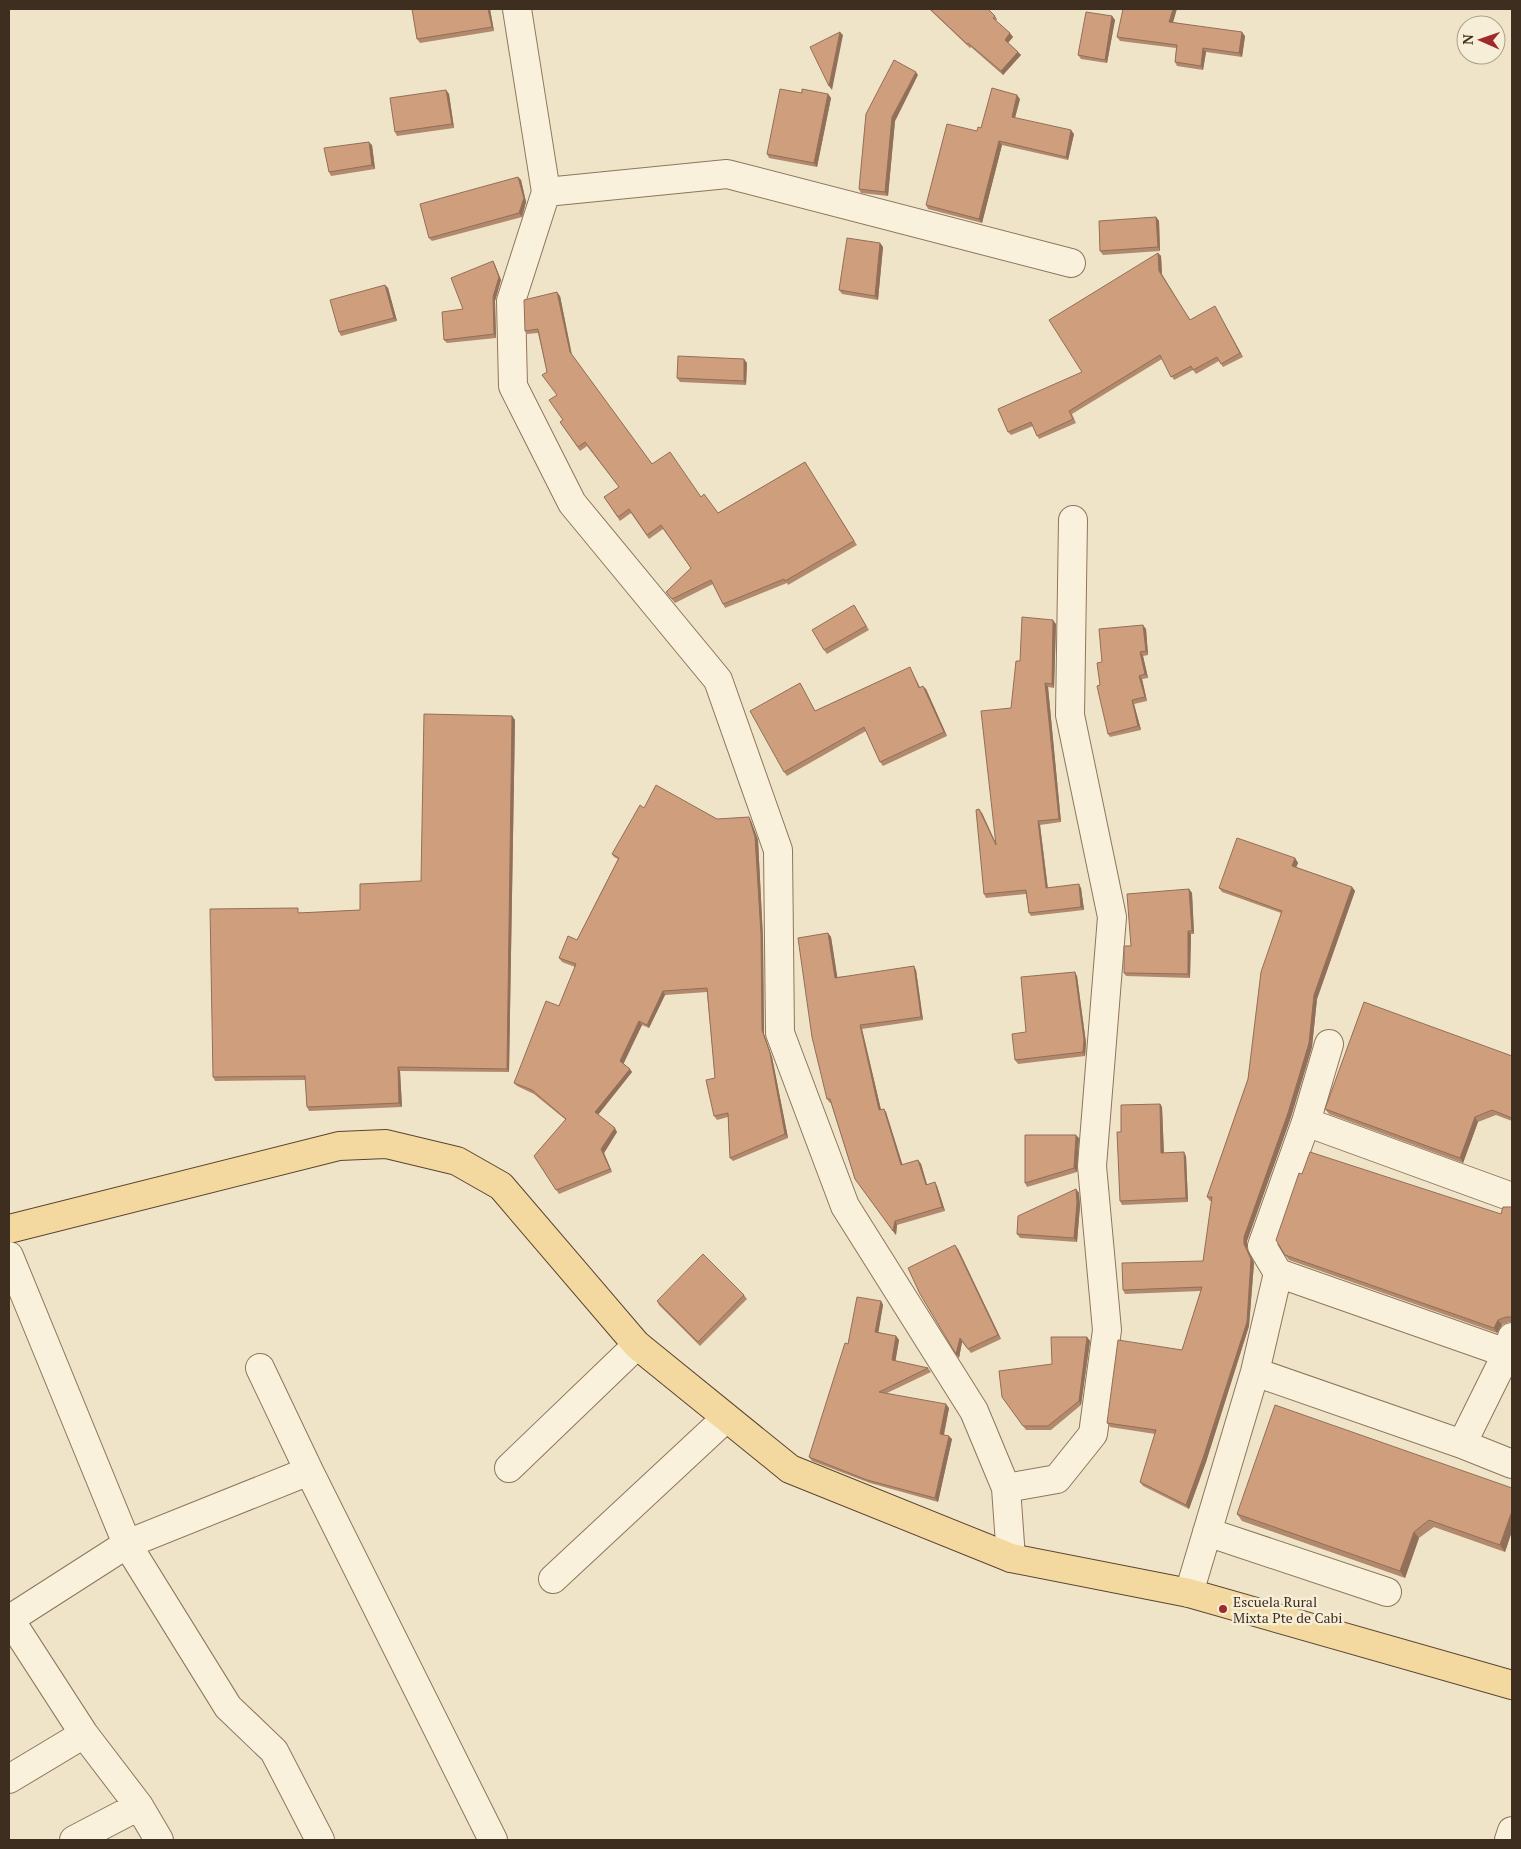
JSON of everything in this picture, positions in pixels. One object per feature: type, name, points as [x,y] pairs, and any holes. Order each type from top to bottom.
[{"type":"main road","points":[[9,1229],[339,1146],[386,1144],[457,1161],[501,1186],[637,1345],[790,1469],[1011,1558],[1189,1593],[1512,1685]]},
{"type":"street","points":[[517,9],[546,192],[511,301],[513,386],[572,503],[718,680],[778,850],[780,1033],[845,1206],[974,1411],[1006,1488],[1011,1558]]},
{"type":"street","points":[[546,192],[727,174],[1071,263]]},
{"type":"street","points":[[1006,1488],[1057,1479],[1093,1434],[1107,1330],[1092,1166],[1112,917],[1070,715],[1073,520]]},
{"type":"street","points":[[1329,1044],[1306,1122],[1262,1246],[1278,1272],[1510,1348],[1462,1444]]},
{"type":"street","points":[[1306,1122],[1512,1197]]},
{"type":"street","points":[[9,1256],[127,1544],[228,1707],[274,1750],[320,1840]]},
{"type":"street","points":[[1189,1593],[1255,1372],[1278,1272]]},
{"type":"street","points":[[509,1468],[637,1345]]},
{"type":"street","points":[[260,1368],[308,1471],[493,1840]]},
{"type":"street","points":[[1255,1372],[1462,1444],[1512,1464]]},
{"type":"street","points":[[552,1579],[726,1418]]},
{"type":"street","points":[[159,1840],[140,1806],[84,1734],[9,1619],[127,1544],[308,1471]]},
{"type":"street","points":[[1207,1532],[1387,1592]]},
{"type":"street","points":[[9,1779],[84,1734]]},
{"type":"street","points":[[74,1840],[140,1806]]},
{"type":"street","points":[[1509,1840],[1512,1831]]},
{"type":"building","points":[[412,9],[488,9],[492,27],[417,39]]},
{"type":"building","points":[[930,9],[988,9],[995,16],[993,18],[1010,33],[1005,40],[1018,52],[1001,71],[967,44]]},
{"type":"building","points":[[1123,9],[1173,9],[1169,22],[1242,32],[1239,53],[1203,48],[1201,66],[1175,62],[1177,45],[1117,37]]},
{"type":"building","points":[[1086,12],[1112,16],[1105,60],[1078,55]]},
{"type":"building","points":[[840,32],[829,86],[810,47]]},
{"type":"building","points":[[894,60],[916,72],[892,117],[885,192],[859,189],[866,114]]},
{"type":"building","points":[[992,88],[1017,95],[1012,117],[1071,130],[1066,157],[999,141],[979,219],[926,205],[947,124],[977,131],[978,127],[981,128]]},
{"type":"building","points":[[780,89],[802,93],[802,89],[828,94],[814,163],[767,154]]},
{"type":"building","points":[[446,90],[452,124],[395,132],[390,98]]},
{"type":"building","points":[[369,142],[372,165],[329,172],[324,148]]},
{"type":"building","points":[[518,177],[524,198],[519,213],[429,238],[420,204]]},
{"type":"building","points":[[1156,217],[1158,247],[1100,251],[1099,221]]},
{"type":"building","points":[[847,238],[880,243],[875,296],[839,290]]},
{"type":"building","points":[[1158,253],[1159,271],[1190,320],[1215,306],[1240,353],[1221,364],[1217,357],[1193,370],[1191,366],[1171,377],[1160,355],[1069,411],[1073,419],[1037,436],[1031,422],[1008,432],[998,409],[1082,372],[1049,320]]},
{"type":"building","points":[[493,261],[499,277],[493,297],[494,334],[444,340],[442,312],[463,309],[451,278]]},
{"type":"building","points":[[385,285],[394,318],[339,332],[330,300]]},
{"type":"building","points":[[557,292],[570,352],[652,464],[670,452],[701,497],[704,494],[718,513],[805,462],[854,541],[785,581],[784,579],[723,604],[711,580],[672,599],[666,592],[691,568],[661,525],[647,535],[629,509],[618,517],[604,497],[619,487],[585,442],[578,447],[560,422],[563,420],[549,400],[557,395],[542,375],[547,372],[538,329],[525,331],[524,300]]},
{"type":"building","points":[[678,356],[744,359],[744,381],[677,378]]},
{"type":"building","points":[[854,605],[866,626],[824,650],[812,630]]},
{"type":"building","points":[[1022,617],[1053,620],[1052,684],[1045,683],[1059,819],[1038,821],[1046,888],[1079,884],[1081,907],[1029,913],[1026,890],[984,894],[976,810],[979,809],[996,845],[981,711],[1011,708],[1016,661],[1020,661]]},
{"type":"building","points":[[1143,625],[1146,651],[1140,652],[1145,674],[1139,676],[1145,697],[1132,700],[1138,726],[1108,734],[1097,686],[1100,685],[1097,663],[1102,662],[1099,629]]},
{"type":"building","points":[[910,667],[919,688],[923,686],[944,732],[880,762],[864,727],[784,772],[750,711],[800,683],[815,711]]},
{"type":"building","points":[[424,714],[512,716],[507,1069],[398,1067],[399,1103],[307,1107],[305,1076],[213,1077],[210,909],[298,908],[298,913],[360,910],[360,884],[421,881]]},
{"type":"building","points":[[656,785],[717,819],[749,817],[755,837],[761,934],[762,1030],[770,1053],[785,1134],[730,1158],[728,1113],[714,1116],[706,1080],[715,1078],[707,988],[663,991],[647,1025],[639,1021],[620,1061],[630,1069],[595,1112],[615,1128],[601,1149],[610,1169],[556,1190],[534,1156],[566,1119],[532,1090],[514,1083],[546,1001],[559,1006],[576,964],[559,958],[568,936],[577,940],[619,858],[612,854],[640,805],[644,808]]},
{"type":"building","points":[[1237,838],[1295,858],[1292,866],[1352,887],[1314,995],[1309,1043],[1288,1113],[1244,1237],[1244,1244],[1251,1259],[1247,1322],[1186,1505],[1140,1482],[1156,1430],[1107,1423],[1118,1340],[1182,1350],[1202,1287],[1123,1290],[1122,1263],[1203,1261],[1212,1197],[1207,1197],[1248,1079],[1261,972],[1282,911],[1219,888]]},
{"type":"building","points":[[1189,889],[1192,931],[1188,931],[1188,974],[1124,973],[1124,946],[1131,946],[1127,894]]},
{"type":"building","points":[[828,933],[835,978],[914,966],[921,1017],[860,1025],[879,1110],[884,1109],[901,1165],[918,1160],[926,1185],[935,1182],[942,1207],[895,1221],[893,1231],[855,1179],[830,1099],[827,1099],[812,1037],[798,938]]},
{"type":"building","points":[[1075,972],[1084,1039],[1083,1052],[1015,1060],[1012,1034],[1026,1032],[1021,977]]},
{"type":"building","points":[[1364,1002],[1512,1056],[1512,1118],[1492,1110],[1475,1117],[1460,1158],[1325,1109]]},
{"type":"building","points":[[1160,1104],[1161,1153],[1184,1152],[1186,1198],[1120,1201],[1117,1132],[1121,1132],[1121,1105]]},
{"type":"building","points":[[1025,1135],[1076,1135],[1074,1168],[1025,1183]]},
{"type":"building","points":[[1310,1152],[1501,1214],[1503,1207],[1512,1207],[1512,1317],[1498,1320],[1494,1328],[1285,1255],[1276,1240],[1299,1173],[1302,1174]]},
{"type":"building","points":[[1076,1189],[1077,1202],[1074,1238],[1017,1234],[1018,1216]]},
{"type":"building","points":[[955,1245],[998,1335],[968,1349],[960,1338],[956,1354],[920,1294],[908,1268]]},
{"type":"building","points":[[703,1254],[744,1295],[698,1342],[657,1301]]},
{"type":"building","points":[[857,1297],[881,1301],[875,1332],[896,1336],[892,1360],[928,1368],[879,1392],[946,1404],[940,1434],[949,1436],[935,1498],[867,1480],[809,1457],[845,1343],[848,1344]]},
{"type":"building","points":[[1051,1337],[1087,1337],[1079,1401],[1048,1426],[1023,1426],[1002,1397],[999,1371],[1052,1364]]},
{"type":"building","points":[[1275,1405],[1512,1488],[1512,1511],[1500,1545],[1429,1520],[1414,1532],[1400,1571],[1237,1514]]},
{"type":"place","name":"Escuela Rural Mixta Pte de Cabi","points":[[1223,1609]]}]
